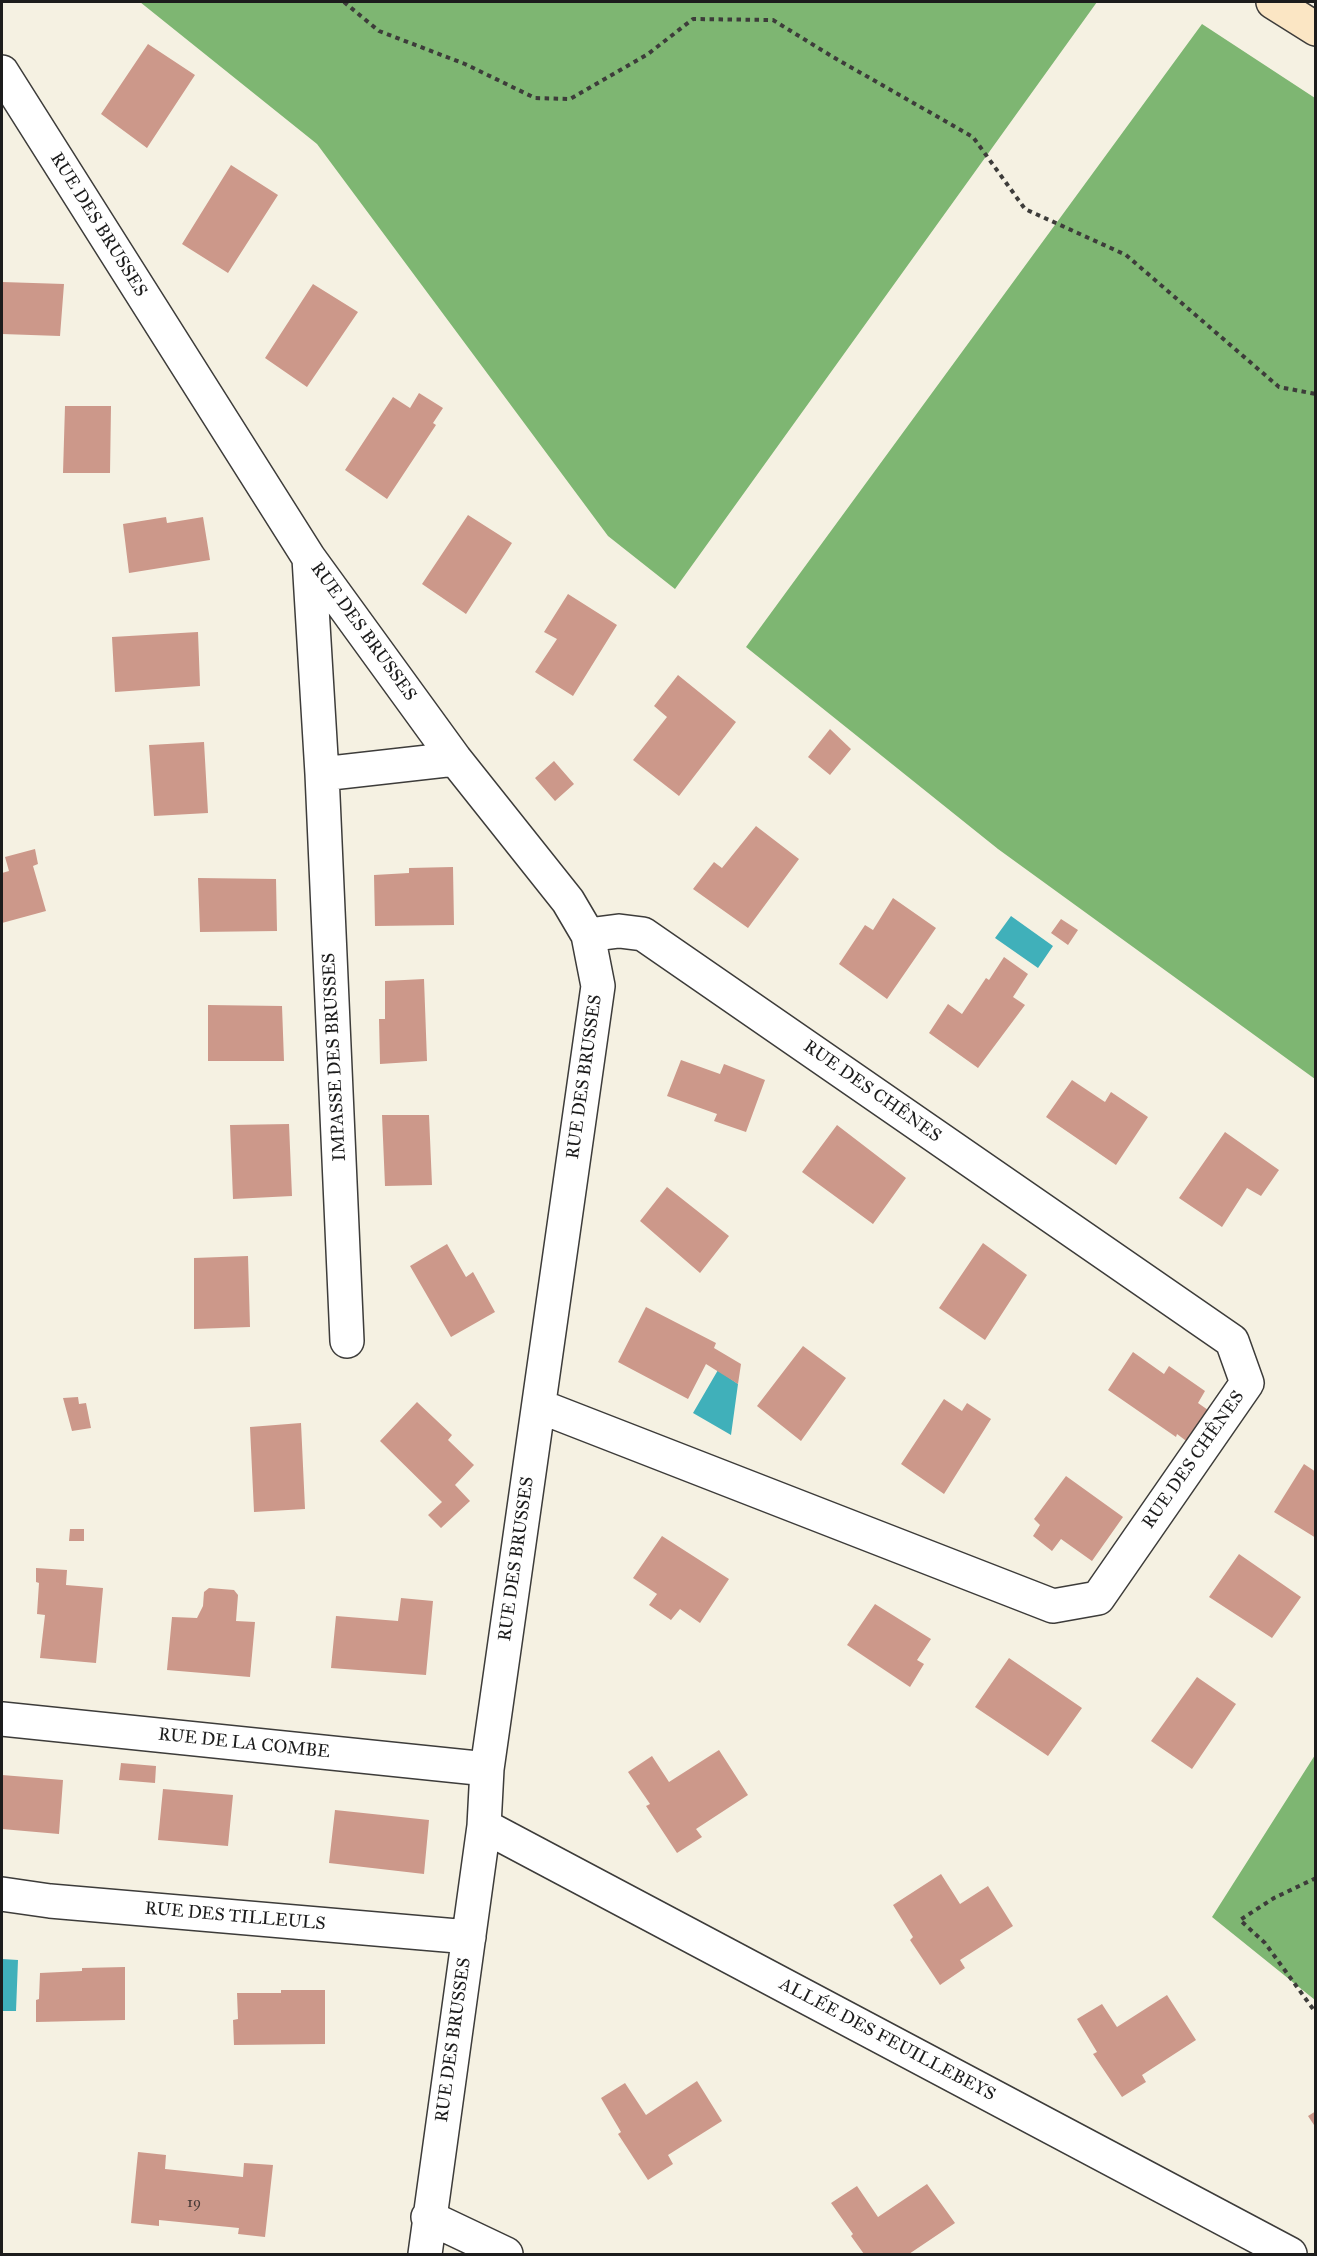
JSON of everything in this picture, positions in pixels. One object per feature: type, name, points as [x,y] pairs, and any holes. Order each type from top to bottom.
[{"type":"main road","points":[[1273,2],[1316,28]]},
{"type":"street","name":"RUE DES BRUSSES","points":[[2,72],[309,558],[455,759],[568,901],[588,935],[598,986],[487,1769],[484,1826],[424,2254]]},
{"type":"street","name":"IMPASSE DES BRUSSES","points":[[309,558],[322,774],[347,1341]]},
{"type":"street","points":[[322,774],[455,759]]},
{"type":"street","name":"RUE DES CHÊNES","points":[[538,1406],[1053,1606],[1098,1598],[1247,1383],[1232,1341],[643,934],[619,931],[588,935]]},
{"type":"street","name":"RUE DE LA COMBE","points":[[2,1719],[487,1769]]},
{"type":"street","name":"ALLÉE DES FEUILLEBEYS","points":[[484,1826],[1290,2254]]},
{"type":"street","name":"RUE DES TILLEULS","points":[[2,1894],[50,1901],[469,1937]]},
{"type":"street","points":[[428,2217],[506,2254]]},
{"type":"path","points":[[344,2],[379,31],[465,64],[535,98],[570,99],[648,54],[693,19],[773,20],[973,137],[1025,209],[1126,255],[1280,387],[1316,394]]},
{"type":"path","points":[[1316,1878],[1274,1898],[1240,1920],[1265,1943],[1316,2013]]},
{"type":"green space","points":[[140,2],[1097,2],[675,589],[608,536],[317,144]]},
{"type":"green space","points":[[1202,24],[1315,98],[1315,1079],[998,849],[746,647]]},
{"type":"green space","points":[[1315,1755],[1315,2000],[1212,1917]]},
{"type":"water","points":[[1011,916],[1053,946],[1038,968],[995,938]]},
{"type":"water","points":[[718,1370],[738,1384],[731,1435],[693,1413]]},
{"type":"water","points":[[2,1959],[18,1960],[16,2011],[2,2011]]},
{"type":"building","points":[[148,44],[195,75],[147,148],[101,114]]},
{"type":"building","points":[[231,165],[278,195],[228,273],[182,244]]},
{"type":"building","points":[[2,282],[64,284],[60,336],[2,334]]},
{"type":"building","points":[[313,284],[358,312],[307,387],[265,358]]},
{"type":"building","points":[[419,393],[443,408],[433,423],[436,425],[387,499],[345,470],[393,397],[410,408]]},
{"type":"building","points":[[65,406],[111,406],[110,473],[63,473]]},
{"type":"building","points":[[468,515],[512,543],[466,614],[422,584]]},
{"type":"building","points":[[166,517],[167,523],[203,517],[210,560],[129,573],[123,524]]},
{"type":"building","points":[[568,594],[617,625],[573,696],[535,672],[557,639],[544,632]]},
{"type":"building","points":[[198,632],[200,686],[115,692],[112,637]]},
{"type":"building","points":[[678,675],[736,722],[679,796],[633,760],[667,717],[654,706]]},
{"type":"building","points":[[830,729],[851,749],[830,775],[808,757]]},
{"type":"building","points":[[204,742],[208,813],[154,816],[149,745]]},
{"type":"building","points":[[554,761],[574,784],[555,801],[535,778]]},
{"type":"building","points":[[756,826],[799,859],[748,928],[693,889],[714,862],[722,868]]},
{"type":"building","points":[[35,849],[38,864],[33,866],[46,911],[2,923],[2,873],[9,871],[5,857]]},
{"type":"building","points":[[453,867],[454,925],[375,926],[374,875],[409,873],[409,868]]},
{"type":"building","points":[[198,878],[276,879],[277,931],[200,932]]},
{"type":"building","points":[[893,898],[936,928],[887,999],[839,964],[865,925],[873,930]]},
{"type":"building","points":[[1061,919],[1078,930],[1068,945],[1051,933]]},
{"type":"building","points":[[1004,957],[1028,974],[1013,997],[1025,1005],[978,1068],[929,1033],[948,1004],[962,1014],[986,978],[989,980]]},
{"type":"building","points":[[424,979],[427,1061],[380,1064],[379,1019],[385,1019],[385,981]]},
{"type":"building","points":[[208,1005],[282,1006],[284,1061],[208,1061]]},
{"type":"building","points":[[681,1060],[720,1074],[724,1064],[765,1080],[746,1132],[714,1121],[717,1114],[667,1096]]},
{"type":"building","points":[[1072,1080],[1105,1102],[1111,1092],[1148,1117],[1116,1165],[1046,1117]]},
{"type":"building","points":[[382,1115],[429,1115],[432,1185],[385,1186]]},
{"type":"building","points":[[289,1124],[292,1196],[233,1199],[230,1125]]},
{"type":"building","points":[[837,1125],[906,1178],[873,1224],[802,1172]]},
{"type":"building","points":[[1225,1132],[1279,1170],[1261,1196],[1247,1188],[1222,1227],[1179,1198]]},
{"type":"building","points":[[667,1187],[729,1236],[700,1273],[640,1221]]},
{"type":"building","points":[[983,1243],[1027,1275],[985,1340],[939,1308]]},
{"type":"building","points":[[447,1244],[466,1277],[473,1272],[495,1312],[451,1337],[410,1266]]},
{"type":"building","points":[[248,1256],[250,1327],[194,1329],[194,1258]]},
{"type":"building","points":[[646,1307],[716,1343],[714,1348],[741,1364],[738,1384],[706,1364],[688,1399],[618,1362]]},
{"type":"building","points":[[803,1346],[846,1378],[801,1441],[757,1406]]},
{"type":"building","points":[[1133,1352],[1164,1374],[1169,1366],[1205,1391],[1198,1403],[1218,1417],[1197,1449],[1108,1390]]},
{"type":"building","points":[[78,1397],[79,1404],[86,1403],[91,1428],[72,1431],[63,1398]]},
{"type":"building","points":[[944,1399],[962,1411],[967,1403],[991,1419],[944,1494],[901,1464]]},
{"type":"building","points":[[417,1402],[452,1435],[448,1440],[474,1465],[455,1485],[470,1501],[441,1528],[428,1515],[442,1502],[380,1441]]},
{"type":"building","points":[[301,1423],[305,1509],[254,1512],[250,1427]]},
{"type":"building","points":[[1304,1464],[1316,1472],[1316,1538],[1274,1512]]},
{"type":"building","points":[[1066,1476],[1123,1517],[1092,1561],[1061,1539],[1052,1551],[1033,1536],[1040,1525],[1034,1519]]},
{"type":"building","points":[[70,1529],[84,1529],[84,1541],[69,1541]]},
{"type":"building","points":[[662,1536],[729,1579],[700,1623],[680,1609],[671,1620],[649,1605],[657,1594],[633,1578]]},
{"type":"building","points":[[1239,1554],[1301,1597],[1272,1638],[1209,1597]]},
{"type":"building","points":[[36,1568],[67,1570],[66,1585],[103,1588],[96,1663],[40,1658],[45,1615],[37,1614],[39,1583],[36,1582]]},
{"type":"building","points":[[209,1588],[234,1590],[238,1595],[236,1621],[255,1622],[250,1677],[167,1670],[172,1617],[197,1618],[203,1606],[204,1592]]},
{"type":"building","points":[[401,1598],[433,1601],[426,1675],[331,1668],[336,1616],[398,1621]]},
{"type":"building","points":[[875,1604],[931,1639],[917,1660],[924,1664],[910,1687],[847,1645]]},
{"type":"building","points":[[1009,1658],[1082,1708],[1048,1756],[975,1707]]},
{"type":"building","points":[[1197,1677],[1236,1704],[1192,1769],[1151,1741]]},
{"type":"building","points":[[719,1750],[748,1795],[696,1829],[702,1837],[677,1853],[646,1806],[650,1804],[628,1772],[652,1756],[669,1782]]},
{"type":"building","points":[[121,1763],[156,1766],[155,1783],[119,1780]]},
{"type":"building","points":[[2,1775],[63,1780],[59,1834],[2,1829]]},
{"type":"building","points":[[163,1789],[233,1795],[228,1846],[158,1840]]},
{"type":"building","points":[[335,1810],[429,1820],[424,1874],[329,1863]]},
{"type":"building","points":[[941,1874],[960,1904],[988,1886],[1013,1926],[960,1960],[965,1968],[940,1985],[910,1940],[913,1937],[893,1905]]},
{"type":"building","points":[[125,1967],[125,2020],[36,2022],[40,1973],[82,1971],[82,1968]]},
{"type":"building","points":[[281,1990],[325,1990],[325,2044],[234,2045],[233,2020],[238,2019],[237,1993],[281,1993]]},
{"type":"building","points":[[1167,1995],[1196,2040],[1142,2075],[1146,2082],[1122,2097],[1093,2054],[1097,2052],[1077,2019],[1102,2004],[1117,2027]]},
{"type":"building","points":[[697,2081],[722,2121],[668,2155],[673,2164],[648,2180],[618,2134],[621,2132],[601,2098],[625,2083],[646,2115]]},
{"type":"building","points":[[1316,2111],[1316,2128],[1308,2116]]},
{"type":"building","points":[[138,2152],[166,2155],[165,2169],[243,2177],[244,2163],[273,2165],[265,2237],[238,2234],[239,2228],[159,2220],[159,2226],[131,2223]]},
{"type":"building","points":[[927,2184],[955,2223],[909,2254],[864,2254],[831,2203],[857,2186],[878,2217]]}]
